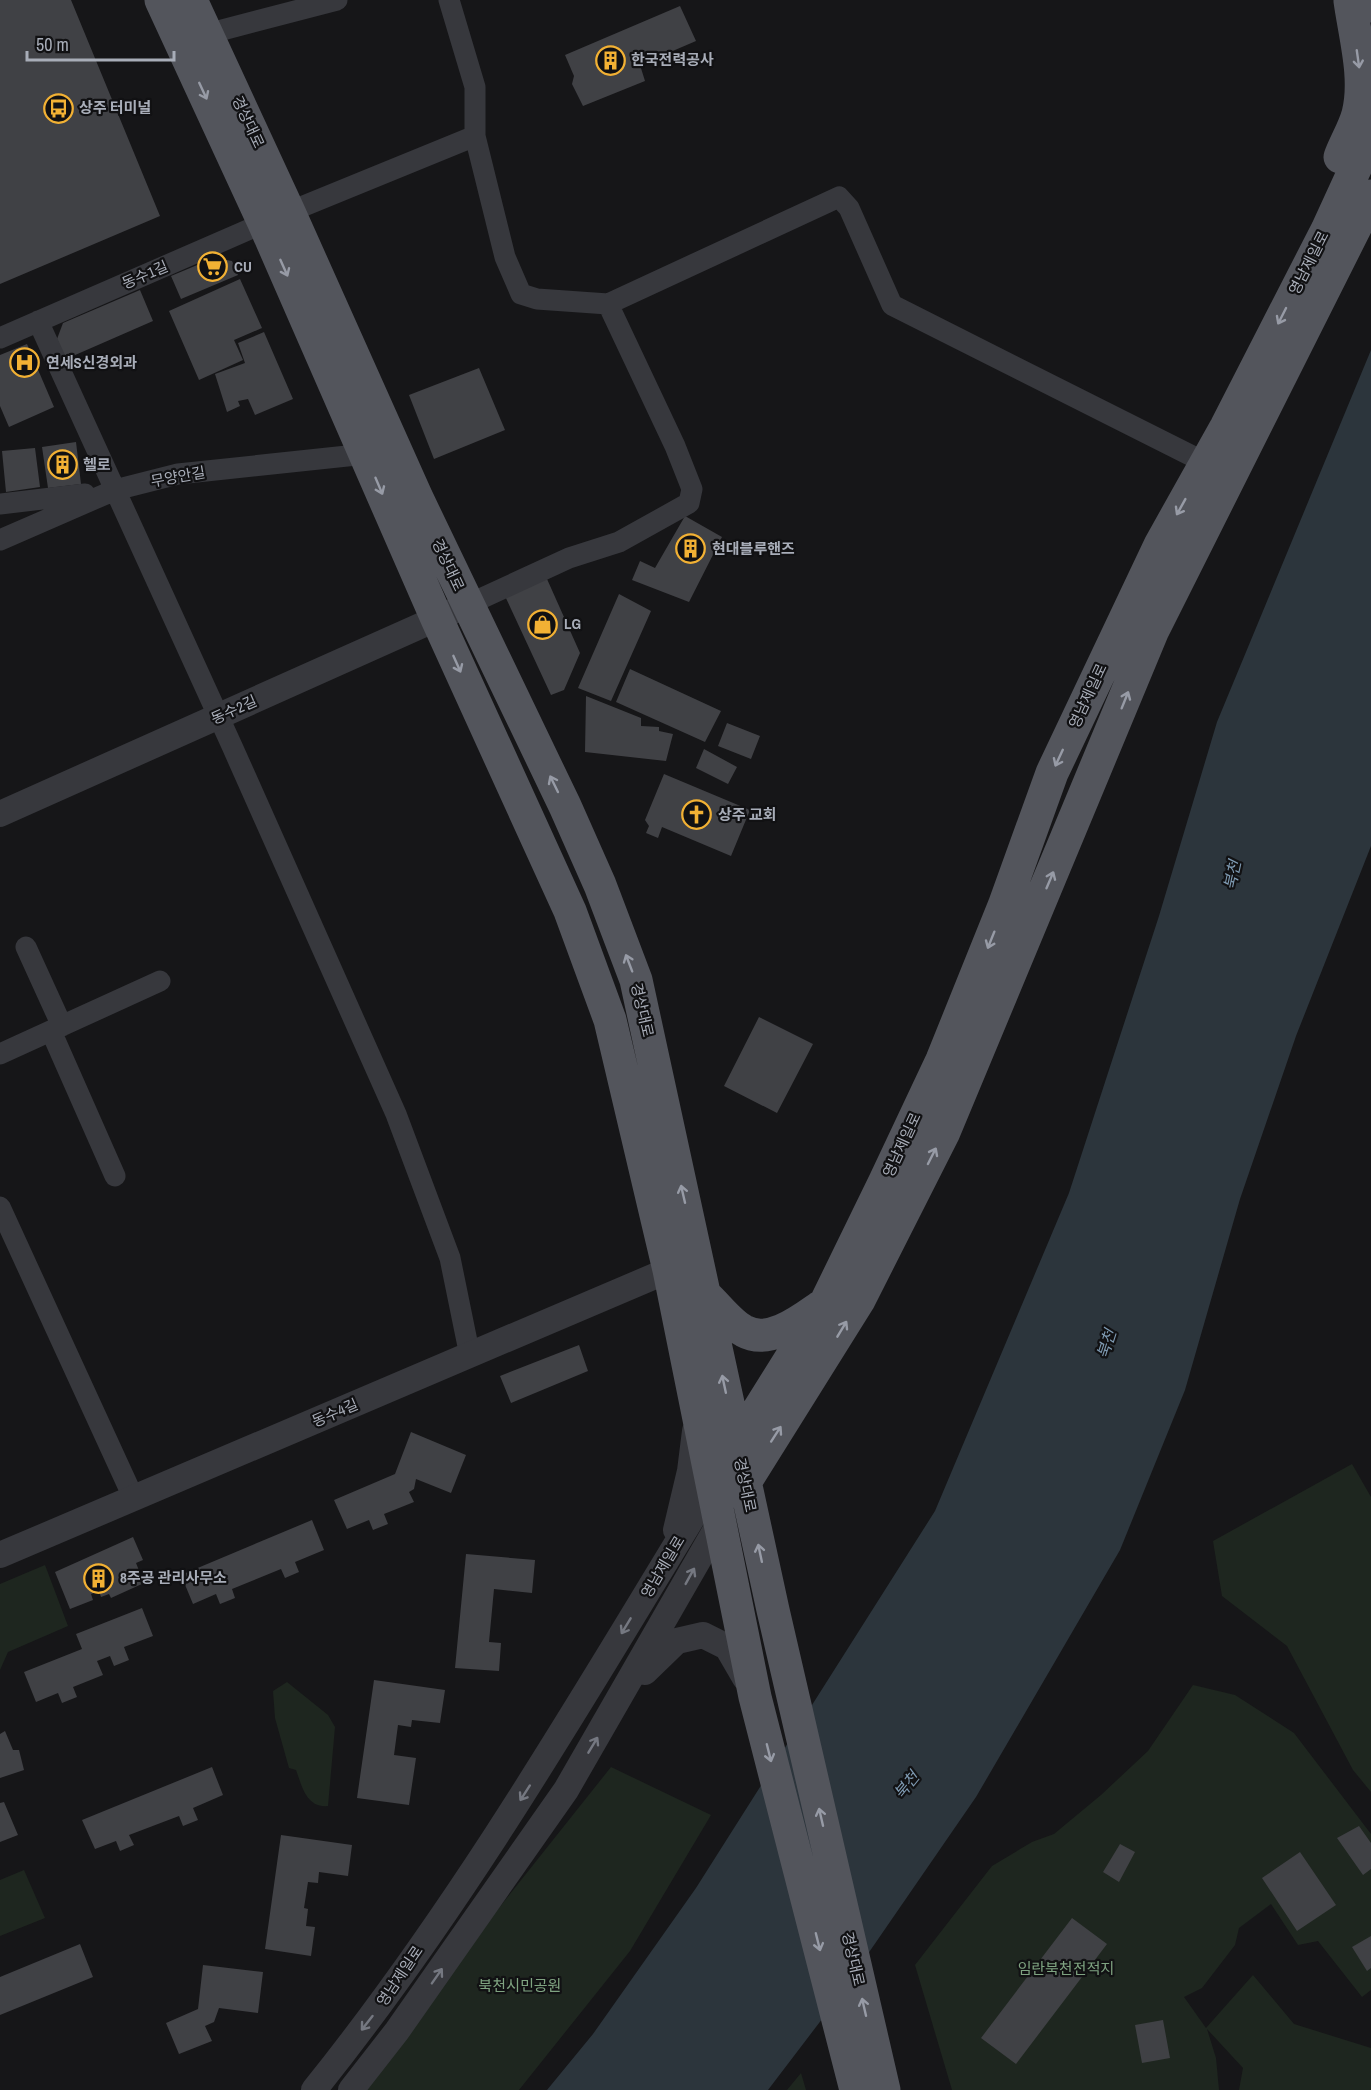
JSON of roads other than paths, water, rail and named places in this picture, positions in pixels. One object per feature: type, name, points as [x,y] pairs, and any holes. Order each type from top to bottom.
[{"type":"main road","name":"경상대로","points":[[161,0],[277,218],[565,806],[600,885],[636,980],[773,1610],[881,2077]]},
{"type":"main road","name":"경상대로","points":[[191,0],[207,34],[366,454],[437,619],[570,911],[610,1020],[669,1270],[755,1697],[855,2090]]},
{"type":"main road","points":[[1357,2],[1360,68],[1358,114],[1340,156],[1358,193]]},
{"type":"main road","name":"영남제일로","points":[[719,1524],[812,1379],[859,1300],[944,1131],[1153,630],[1358,193],[1371,134]]},
{"type":"main road","name":"영남제일로","points":[[711,1486],[826,1302],[942,1060],[1005,906],[1052,773],[1160,545],[1358,193]]},
{"type":"main road","points":[[706,1296],[743,1331],[761,1336],[781,1330],[826,1302]]},
{"type":"street","points":[[207,34],[337,0]]},
{"type":"street","points":[[449,0],[475,87],[475,136],[505,256],[521,294],[537,299],[608,304],[839,197],[849,208],[892,305],[1206,463]]},
{"type":"street","points":[[1357,2],[1371,32]]},
{"type":"street","name":"동수1길","points":[[0,338],[277,218],[475,136]]},
{"type":"street","points":[[467,605],[569,558],[619,542],[689,503],[692,489],[675,446],[608,304]]},
{"type":"street","points":[[38,321],[219,717],[396,1114],[450,1258],[470,1356]]},
{"type":"street","name":"무양안길","points":[[0,540],[115,490],[178,474],[366,454]]},
{"type":"street","points":[[0,504],[115,490]]},
{"type":"street","name":"동수2길","points":[[0,814],[467,605]]},
{"type":"street","points":[[26,947],[115,1176]]},
{"type":"street","points":[[0,1054],[160,981]]},
{"type":"street","points":[[0,1207],[134,1499]]},
{"type":"street","name":"동수4길","points":[[0,1555],[669,1270]]},
{"type":"street","points":[[669,1557],[690,1471],[697,1413]]},
{"type":"street","name":"영남제일로","points":[[314,2090],[372,2017],[527,1789],[711,1486]]},
{"type":"street","name":"영남제일로","points":[[351,2090],[397,2031],[566,1790],[719,1524]]},
{"type":"street","points":[[622,1696],[677,1641],[703,1635],[728,1647],[755,1697]]},
{"type":"water","name":"북천","points":[[1371,350],[1371,846],[1296,1036],[1240,1199],[1185,1390],[1120,1550],[976,1797],[832,2006],[768,2090],[547,2090],[593,2034],[696,1888],[935,1511],[1069,1193],[1159,916],[1217,722]]},
{"type":"place","name":"한국전력공사","points":[[610,60]]},
{"type":"place","name":"상주 터미널","points":[[58,108]]},
{"type":"place","name":"CU","points":[[213,267]]},
{"type":"place","name":"연세S신경외과","points":[[25,363]]},
{"type":"place","name":"헬로","points":[[62,465]]},
{"type":"place","name":"현대블루핸즈","points":[[691,549]]},
{"type":"place","name":"LG","points":[[543,624]]},
{"type":"place","name":"상주 교회","points":[[697,815]]},
{"type":"place","name":"8주공 관리사무소","points":[[99,1578]]},
{"type":"park label","name":"임란북천전적지","points":[[1066,1969]]},
{"type":"park label","name":"북천시민공원","points":[[520,1986]]}]
